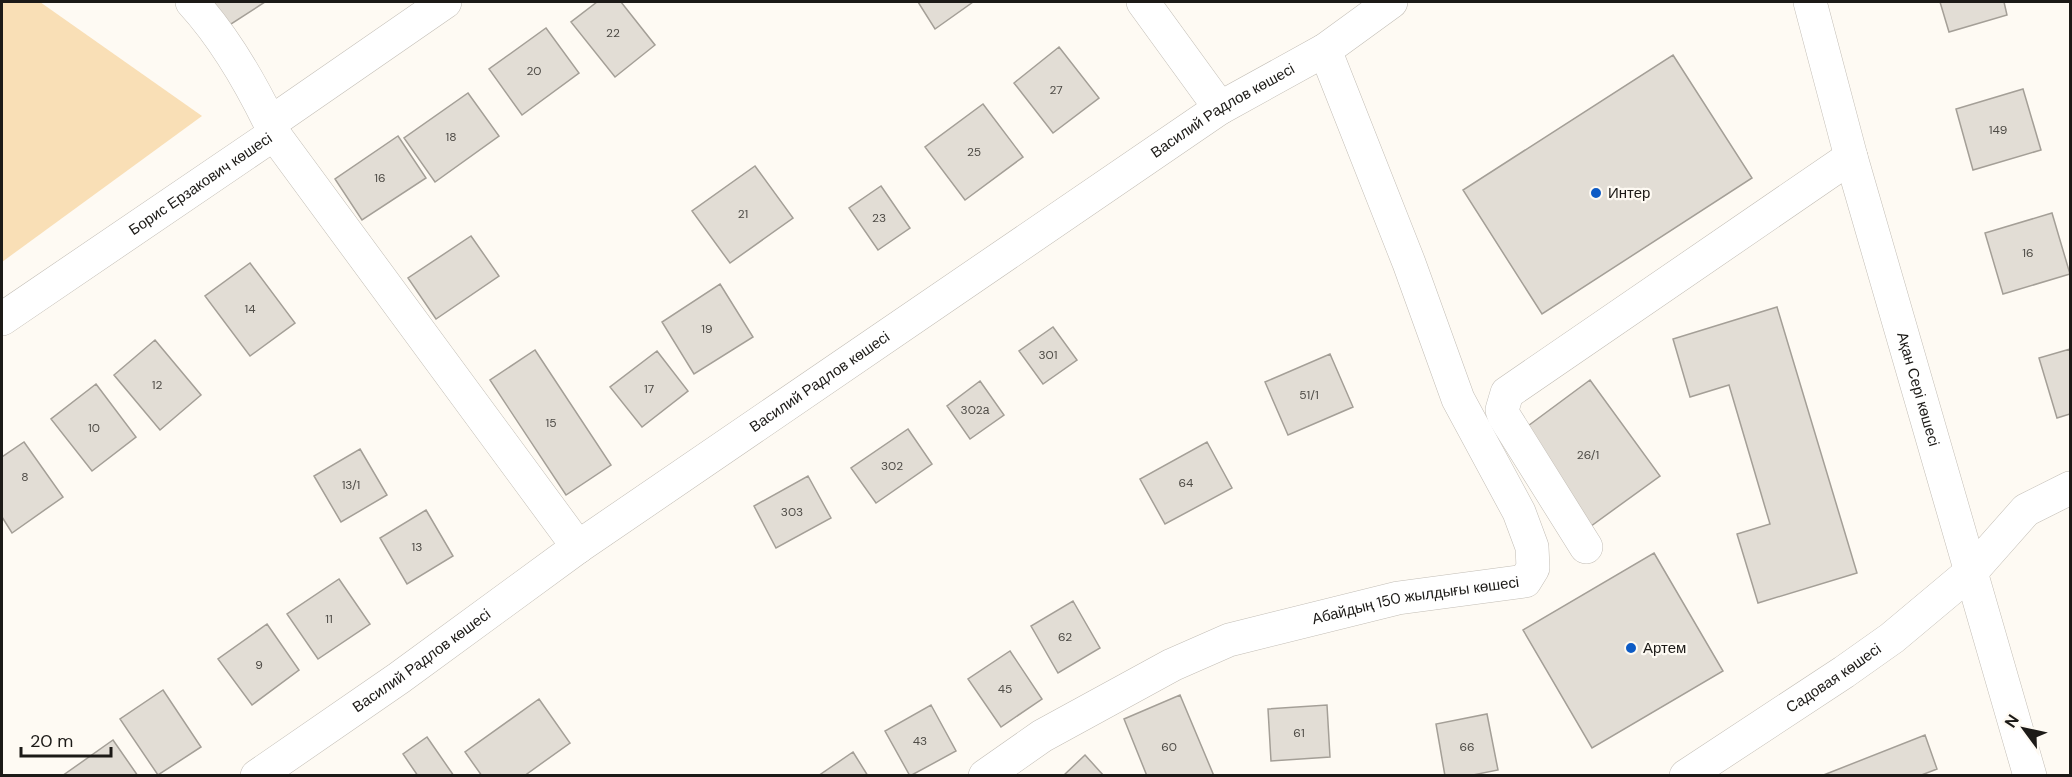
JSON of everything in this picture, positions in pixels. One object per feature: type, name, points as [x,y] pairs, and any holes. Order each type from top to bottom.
[{"type":"street","points":[[192,2],[211,23],[253,89],[272,128],[578,547]]},
{"type":"street","name":"Борис Ерзакович көшесі","points":[[2,319],[445,2]]},
{"type":"street","points":[[1143,2],[1220,108]]},
{"type":"street","name":"Василий Радлов көшесі","points":[[257,776],[399,678],[578,547],[1220,108],[1324,50],[1391,2]]},
{"type":"street","name":"Ақан Сері көшесі","points":[[1810,2],[1851,157],[2030,776]]},
{"type":"street","name":"Абайдың 150 жылдығы көшесі","points":[[985,776],[1042,736],[1172,665],[1229,640],[1398,598],[1525,581],[1533,568],[1532,547],[1519,512],[1458,399],[1409,263],[1324,50]]},
{"type":"street","points":[[1586,547],[1504,416],[1502,410],[1507,393],[1851,157]]},
{"type":"street","name":"Садовая көшесі","points":[[1686,776],[1892,638],[1972,571],[2026,510],[2070,488]]},
{"type":"shaded area","points":[[2,2],[40,2],[202,116],[2,262]]},
{"type":"building","points":[[212,2],[265,2],[228,26]]},
{"type":"building","points":[[597,2],[621,2],[655,45],[615,77],[571,22]]},
{"type":"building","points":[[918,2],[973,2],[935,29]]},
{"type":"building","points":[[1940,2],[2004,2],[2007,15],[1949,32]]},
{"type":"building","points":[[546,28],[579,73],[522,115],[489,69]]},
{"type":"building","points":[[1059,47],[1099,98],[1053,133],[1014,83]]},
{"type":"building","points":[[1673,55],[1752,178],[1542,314],[1463,190]]},
{"type":"building","points":[[2023,89],[2041,150],[1973,170],[1956,109]]},
{"type":"building","points":[[468,93],[499,136],[435,182],[404,138]]},
{"type":"building","points":[[983,104],[1023,157],[965,200],[925,147]]},
{"type":"building","points":[[398,136],[426,178],[362,220],[335,179]]},
{"type":"building","points":[[755,166],[793,218],[730,263],[692,211]]},
{"type":"building","points":[[881,186],[910,228],[878,250],[849,208]]},
{"type":"building","points":[[2052,213],[2070,274],[2003,294],[1985,233]]},
{"type":"building","points":[[471,236],[499,276],[436,319],[408,278]]},
{"type":"building","points":[[250,263],[295,323],[250,356],[205,296]]},
{"type":"building","points":[[720,284],[753,337],[694,374],[662,322]]},
{"type":"building","points":[[1777,307],[1857,573],[1758,603],[1737,534],[1770,524],[1729,385],[1690,397],[1673,339]]},
{"type":"building","points":[[1053,327],[1077,360],[1043,384],[1019,351]]},
{"type":"building","points":[[155,340],[201,395],[160,430],[114,375]]},
{"type":"building","points":[[2070,349],[2070,414],[2057,418],[2039,358]]},
{"type":"building","points":[[535,350],[611,465],[566,495],[490,380]]},
{"type":"building","points":[[657,351],[688,391],[642,427],[610,387]]},
{"type":"building","points":[[1330,354],[1353,407],[1288,435],[1265,382]]},
{"type":"building","points":[[1590,380],[1660,476],[1587,529],[1517,434]]},
{"type":"building","points":[[980,381],[1004,415],[970,439],[947,406]]},
{"type":"building","points":[[96,384],[136,437],[92,471],[51,419]]},
{"type":"building","points":[[908,429],[932,464],[876,503],[851,468]]},
{"type":"building","points":[[24,442],[63,497],[12,533],[2,517],[2,457]]},
{"type":"building","points":[[1207,442],[1232,488],[1165,524],[1140,479]]},
{"type":"building","points":[[360,449],[387,495],[341,522],[314,476]]},
{"type":"building","points":[[808,476],[831,518],[776,548],[754,506]]},
{"type":"building","points":[[426,510],[453,556],[407,584],[380,538]]},
{"type":"building","points":[[1654,553],[1723,671],[1592,748],[1523,630]]},
{"type":"building","points":[[339,579],[370,624],[318,659],[287,614]]},
{"type":"building","points":[[1073,601],[1100,648],[1058,673],[1031,626]]},
{"type":"building","points":[[267,624],[299,670],[252,705],[218,659]]},
{"type":"building","points":[[1010,651],[1042,699],[1001,727],[968,679]]},
{"type":"building","points":[[163,690],[201,747],[158,775],[120,719]]},
{"type":"building","points":[[1180,695],[1214,776],[1147,776],[1124,719]]},
{"type":"building","points":[[539,699],[570,743],[524,776],[482,776],[465,752]]},
{"type":"building","points":[[931,705],[956,751],[910,776],[885,731]]},
{"type":"building","points":[[1327,705],[1330,757],[1271,761],[1268,709]]},
{"type":"building","points":[[1487,714],[1498,770],[1468,776],[1445,776],[1436,724]]},
{"type":"building","points":[[1925,735],[1937,769],[1919,776],[1821,776]]},
{"type":"building","points":[[427,737],[454,776],[418,776],[403,754]]},
{"type":"building","points":[[113,740],[138,776],[62,776]]},
{"type":"building","points":[[853,752],[868,776],[818,776]]},
{"type":"building","points":[[1085,755],[1104,776],[1063,776]]},
{"type":"place","name":"Интер","points":[[1596,193]]},
{"type":"place","name":"Артем","points":[[1631,648]]}]
